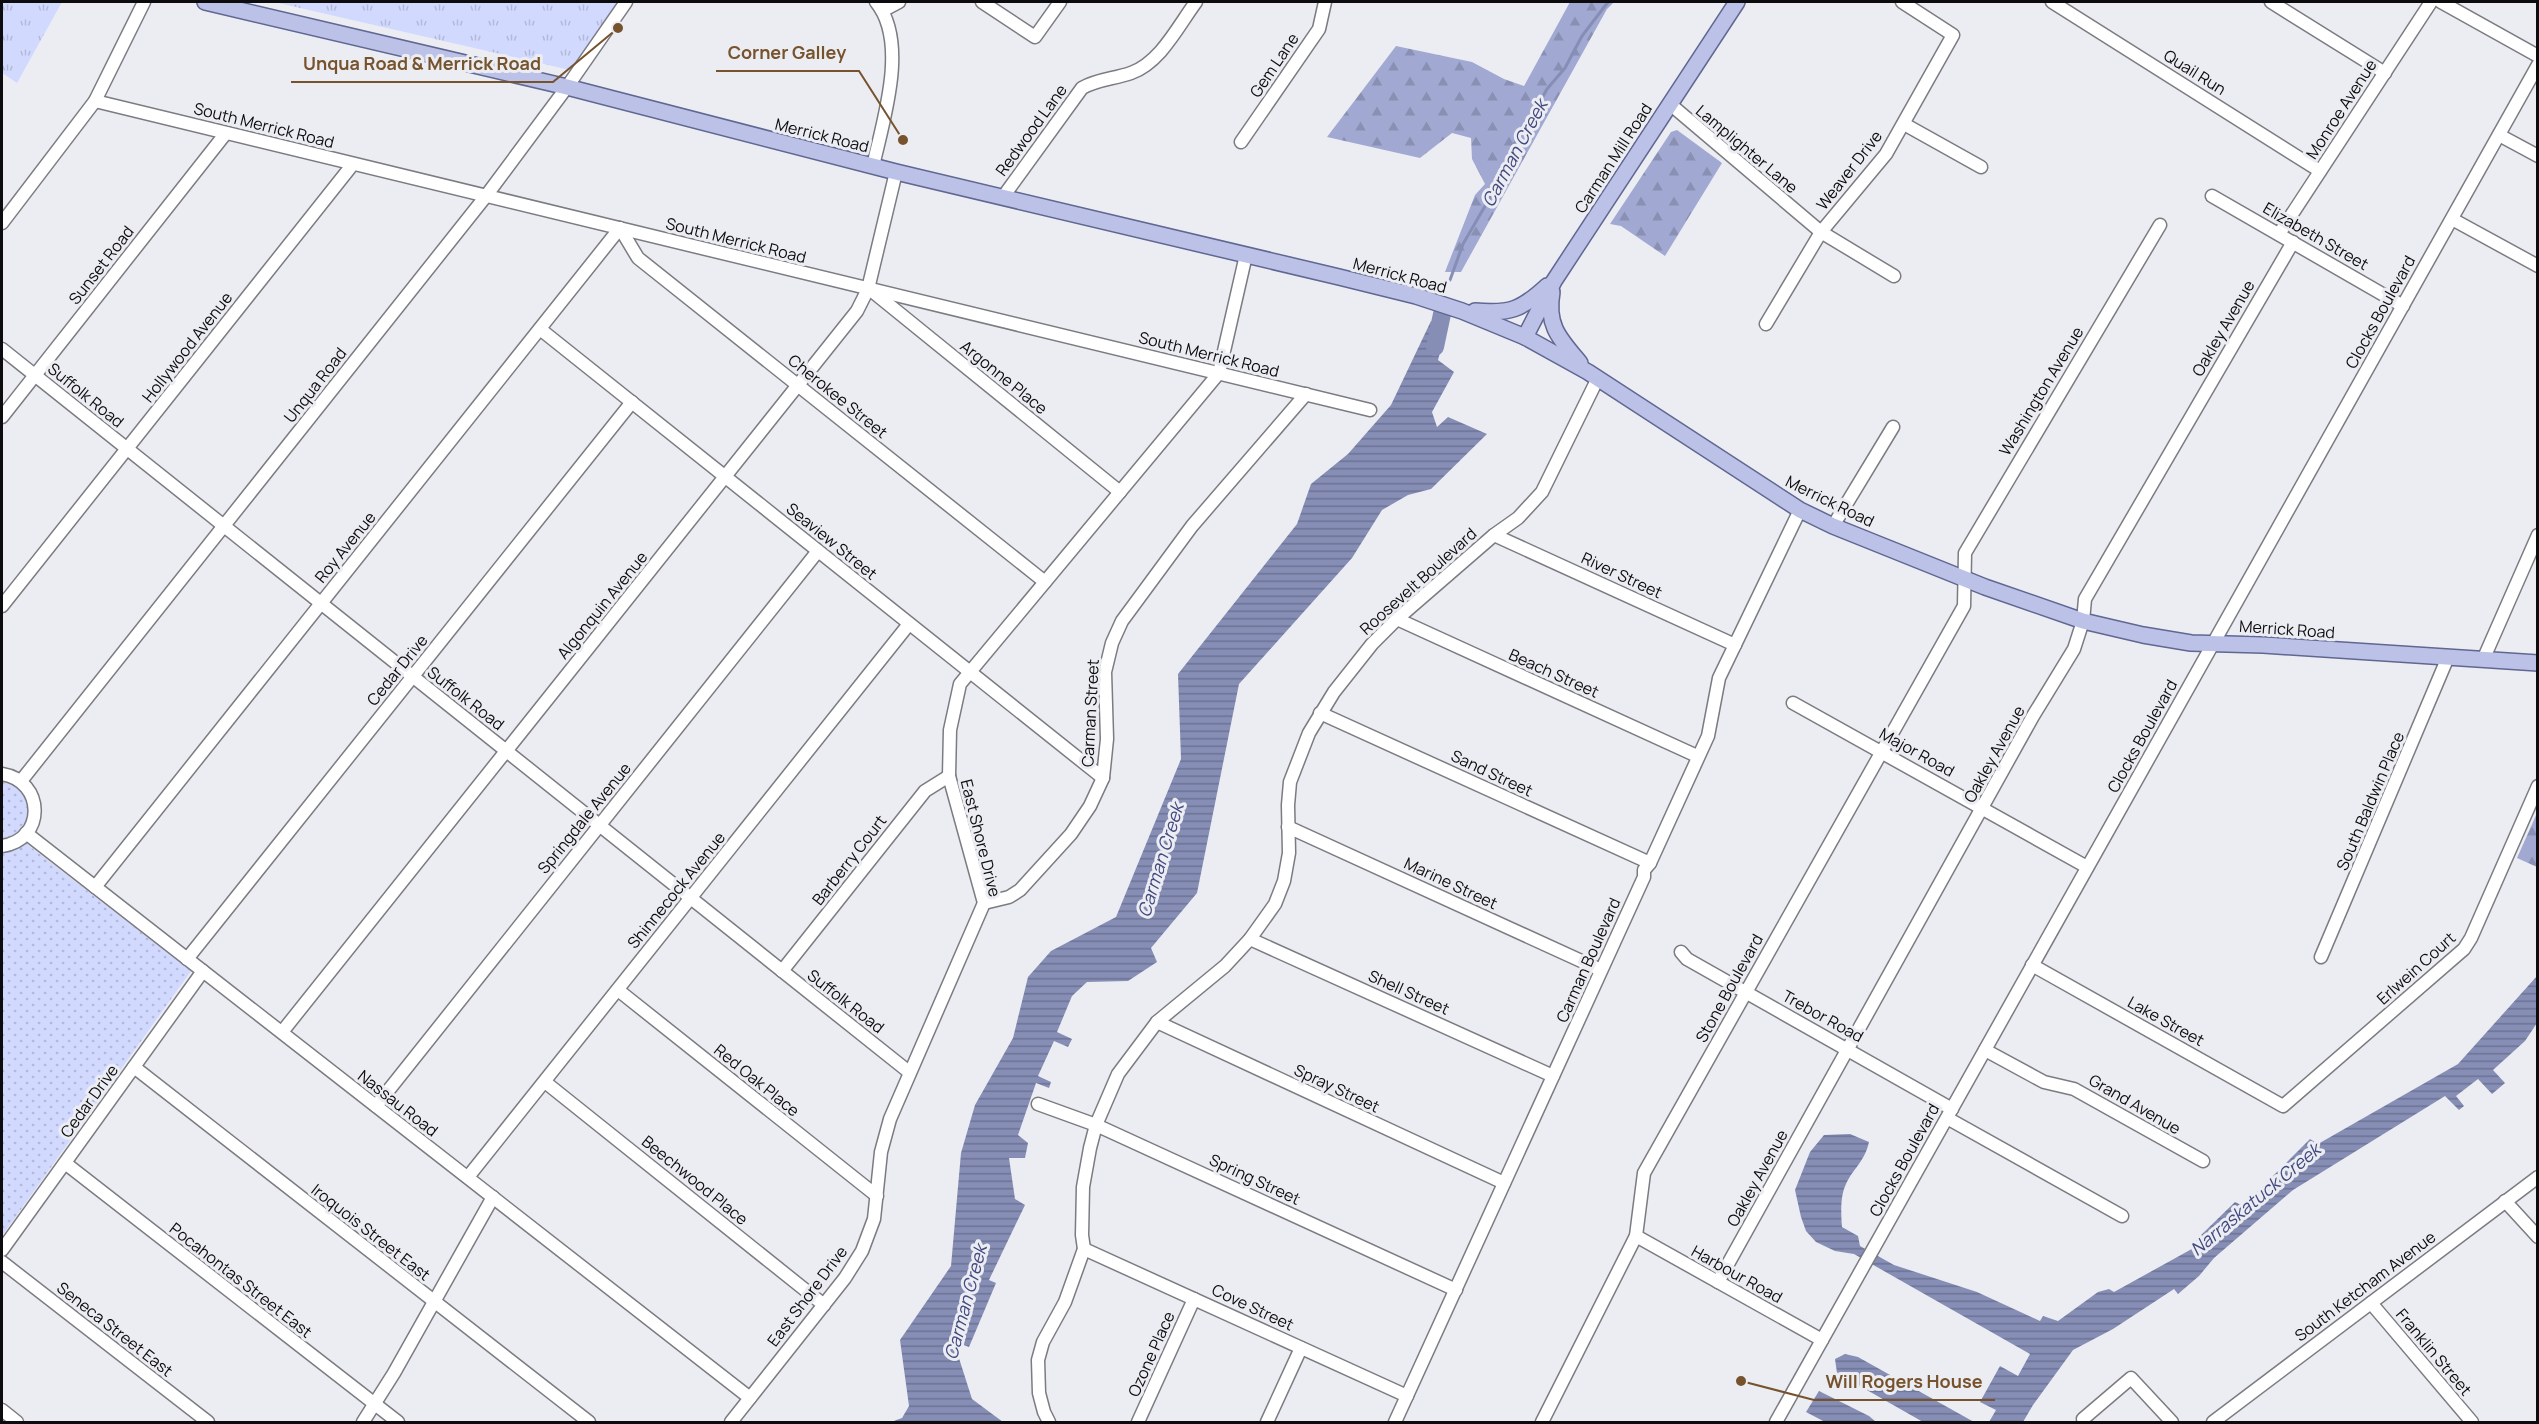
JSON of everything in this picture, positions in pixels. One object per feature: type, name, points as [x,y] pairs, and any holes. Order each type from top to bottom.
[{"type":"main road","name":"Merrick Road","points":[[205,2],[567,87],[896,172],[1416,296],[1462,311],[1525,337],[1593,375],[1800,510],[1833,526],[1965,579],[2083,621],[2144,635],[2213,644],[2538,663]]},
{"type":"main road","name":"Carman Mill Road","points":[[1525,337],[1554,280],[1737,2]]},
{"type":"main road","points":[[1462,311],[1512,311],[1528,304],[1554,280]]},
{"type":"main road","points":[[1554,280],[1549,307],[1551,321],[1561,340],[1593,375]]},
{"type":"street","points":[[2,223],[95,101],[144,2]]},
{"type":"street","name":"Unqua Road","points":[[21,781],[486,196],[567,87],[626,2]]},
{"type":"street","points":[[873,166],[892,75],[892,46],[880,6],[899,2]]},
{"type":"street","points":[[982,2],[1035,37],[1060,2]]},
{"type":"street","name":"Redwood Lane","points":[[1003,197],[1082,88],[1095,80],[1131,73],[1150,63],[1196,2]]},
{"type":"street","name":"Gem Lane","points":[[1241,142],[1319,29],[1325,2]]},
{"type":"street","name":"Weaver Drive","points":[[1766,324],[1821,232],[1886,154],[1953,35],[1902,2]]},
{"type":"street","name":"Quail Run","points":[[2052,2],[2320,171]]},
{"type":"street","points":[[2271,2],[2385,73]]},
{"type":"street","name":"Monroe Avenue","points":[[2279,234],[2431,2]]},
{"type":"street","points":[[2441,2],[2538,57]]},
{"type":"street","name":"Clocks Boulevard","points":[[1776,1422],[2538,65]]},
{"type":"street","name":"South Merrick Road","points":[[95,101],[1370,410]]},
{"type":"street","name":"Lamplighter Lane","points":[[1670,104],[1821,232],[1893,276]]},
{"type":"street","points":[[1904,124],[1981,167]]},
{"type":"street","name":"Sunset Road","points":[[2,417],[226,133]]},
{"type":"street","points":[[2499,135],[2538,156]]},
{"type":"street","name":"Hollywood Avenue","points":[[2,606],[353,164]]},
{"type":"street","name":"Algonquin Avenue","points":[[282,1032],[857,310],[868,288],[896,172]]},
{"type":"street","name":"Elizabeth Street","points":[[2212,196],[2403,306]]},
{"type":"street","points":[[2452,219],[2538,266]]},
{"type":"street","name":"Washington Avenue","points":[[1965,579],[1965,553],[2160,225]]},
{"type":"street","name":"Roy Avenue","points":[[95,887],[620,228]]},
{"type":"street","name":"Cherokee Street","points":[[620,228],[638,258],[1045,582]]},
{"type":"street","name":"Oakley Avenue","points":[[1718,1282],[2033,716],[2074,649],[2083,621],[2085,599],[2293,242]]},
{"type":"street","name":"East Shore Drive","points":[[731,1422],[845,1278],[862,1251],[874,1219],[884,1141],[909,1072],[984,903],[949,776],[950,730],[960,684],[1219,374],[1246,255]]},
{"type":"street","name":"Argonne Place","points":[[868,288],[1120,492]]},
{"type":"street","name":"Seaview Street","points":[[540,329],[1103,778]]},
{"type":"street","name":"Suffolk Road","points":[[2,349],[909,1072]]},
{"type":"street","name":"Roosevelt Boulevard","points":[[1049,1422],[1039,1392],[1038,1360],[1043,1341],[1065,1302],[1084,1249],[1083,1187],[1096,1125],[1118,1074],[1157,1022],[1209,980],[1250,939],[1275,904],[1284,881],[1289,853],[1288,805],[1293,774],[1305,741],[1320,712],[1350,670],[1397,619],[1494,535],[1518,518],[1542,492],[1593,375]]},
{"type":"street","name":"Carman Street","points":[[984,903],[1009,897],[1020,890],[1071,834],[1090,806],[1103,778],[1107,739],[1105,672],[1112,643],[1122,621],[1192,526],[1306,394]]},
{"type":"street","name":"Cedar Drive","points":[[187,959],[632,402]]},
{"type":"street","points":[[1833,526],[1893,427]]},
{"type":"street","name":"Carman Boulevard","points":[[1395,1422],[1644,877],[1644,870],[1650,863],[1708,736],[1719,678],[1800,510]]},
{"type":"street","name":"River Street","points":[[1494,535],[1736,645]]},
{"type":"street","points":[[2482,660],[2538,535]]},
{"type":"street","name":"Springdale Avenue","points":[[376,1106],[818,551]]},
{"type":"street","name":"Stone Boulevard","points":[[1542,1422],[1636,1236],[1644,1173],[1964,606],[1965,579]]},
{"type":"street","name":"Beach Street","points":[[1397,619],[1697,756]]},
{"type":"street","name":"Shinnecock Avenue","points":[[468,1178],[909,624]]},
{"type":"street","name":"South Baldwin Place","points":[[2321,957],[2448,657]]},
{"type":"street","name":"Major Road","points":[[1793,702],[2087,867]]},
{"type":"street","name":"Sand Street","points":[[1320,712],[1650,863]]},
{"type":"street","points":[[2,774],[21,781],[32,796],[35,809],[33,822],[26,833],[17,841],[2,846]]},
{"type":"street","name":"Barberry Court","points":[[782,971],[925,791],[949,776]]},
{"type":"street","name":"Erlwein Court","points":[[2283,1106],[2464,949],[2471,938],[2538,786]]},
{"type":"street","name":"Marine Street","points":[[1288,827],[1601,970]]},
{"type":"street","name":"Nassau Road","points":[[26,833],[750,1398]]},
{"type":"street","name":"Shell Street","points":[[1250,939],[1553,1076]]},
{"type":"street","name":"Trebor Road","points":[[1681,952],[1687,959],[1848,1049],[2122,1216]]},
{"type":"street","name":"Lake Street","points":[[2032,966],[2283,1106]]},
{"type":"street","name":"Cedar Drive","points":[[2,1250],[203,971]]},
{"type":"street","name":"Red Oak Place","points":[[618,990],[877,1196]]},
{"type":"street","name":"Spray Street","points":[[1157,1022],[1504,1183]]},
{"type":"street","name":"Grand Avenue","points":[[1985,1050],[2044,1082],[2074,1089],[2203,1161]]},
{"type":"street","name":"Iroquois Street East","points":[[134,1067],[589,1422]]},
{"type":"street","name":"Beechwood Place","points":[[545,1082],[824,1305]]},
{"type":"street","name":"Spring Street","points":[[1038,1104],[1096,1125],[1456,1290]]},
{"type":"street","name":"Pocahontas Street East","points":[[65,1163],[398,1422]]},
{"type":"street","name":"South Ketcham Avenue","points":[[2213,1422],[2538,1177]]},
{"type":"street","points":[[363,1422],[493,1197]]},
{"type":"street","points":[[2505,1201],[2538,1237]]},
{"type":"street","name":"Harbour Road","points":[[1636,1236],[1822,1340]]},
{"type":"street","name":"Cove Street","points":[[1084,1249],[1407,1396]]},
{"type":"street","name":"Seneca Street East","points":[[2,1262],[208,1422]]},
{"type":"street","name":"Ozone Place","points":[[1138,1422],[1194,1299]]},
{"type":"street","name":"Franklin Street","points":[[2371,1303],[2472,1422]]},
{"type":"street","points":[[1267,1422],[1301,1348]]},
{"type":"street","points":[[2083,1419],[2131,1378],[2172,1422]]},
{"type":"street","points":[[2,1410],[17,1422]]},
{"type":"green space","points":[[2,2],[62,2],[17,83],[2,73]]},
{"type":"green space","points":[[274,2],[621,2],[574,71]]},
{"type":"green space","points":[[1570,2],[1614,2],[1607,9],[1461,272],[1445,272],[1475,195],[1485,184],[1472,159],[1471,138],[1452,133],[1420,158],[1327,137],[1396,46],[1472,62],[1504,79],[1524,86]]},
{"type":"green space","points":[[1677,130],[1722,163],[1665,256],[1621,226],[1610,224],[1671,132]]},
{"type":"green space","points":[[2,775],[19,782],[33,812],[19,838],[191,971],[2,1236]]},
{"type":"green space","points":[[2537,813],[2538,867],[2517,858]]},
{"type":"water","points":[[1431,321],[1447,326],[1438,360],[1454,372],[1432,412],[1437,427],[1448,417],[1487,434],[1431,489],[1408,495],[1382,510],[1352,558],[1239,684],[1197,893],[1151,948],[1157,962],[1128,981],[1087,982],[1072,996],[1057,1032],[1072,1039],[1068,1047],[1054,1041],[1038,1076],[1051,1082],[1049,1088],[1036,1083],[1018,1135],[1028,1143],[1025,1158],[1009,1158],[1015,1199],[1025,1205],[989,1280],[996,1283],[969,1347],[958,1343],[957,1352],[972,1399],[1003,1422],[891,1422],[902,1418],[909,1406],[900,1340],[951,1266],[961,1153],[975,1105],[1013,1038],[1028,977],[1051,951],[1116,917],[1181,759],[1178,674],[1297,524],[1311,484],[1348,454],[1391,405]]},
{"type":"water","name":"Narraskatuck Creek","points":[[2537,976],[2537,1023],[2525,1041],[2493,1070],[2505,1083],[2492,1094],[2478,1079],[2456,1096],[2464,1106],[2459,1110],[2445,1096],[2293,1190],[2214,1258],[2199,1276],[2178,1294],[2174,1289],[2113,1329],[2073,1350],[2023,1422],[1989,1422],[1996,1410],[1980,1402],[2000,1366],[2018,1376],[2030,1354],[1854,1254],[1835,1251],[1816,1242],[1806,1231],[1801,1217],[1795,1190],[1810,1152],[1824,1135],[1850,1134],[1869,1142],[1864,1155],[1846,1184],[1842,1199],[1842,1227],[1858,1236],[1860,1246],[1894,1265],[1977,1292],[2040,1321],[2043,1316],[2058,1321],[2098,1292],[2109,1289],[2114,1292],[2199,1245],[2196,1240],[2235,1202],[2243,1206],[2310,1139],[2318,1144],[2458,1064]]},
{"type":"water","points":[[1845,1354],[1858,1357],[1974,1422],[1923,1422],[1837,1373],[1835,1359]]},
{"type":"water","points":[[1819,1391],[1869,1416],[1876,1422],[1825,1422],[1806,1412]]},
{"type":"waterway","name":"Carman Creek","points":[[1450,280],[1463,244],[1503,175],[1510,152],[1520,134],[1535,120],[1540,102],[1547,89],[1565,68],[1582,36],[1608,2]]},
{"type":"waterway","name":"Carman Creek","points":[[1435,347],[1442,314]]},
{"type":"place","name":"Unqua Road & Merrick Road","points":[[618,28]]},
{"type":"place","name":"Corner Galley","points":[[903,140]]},
{"type":"place","name":"Will Rogers House","points":[[1741,1381]]}]
